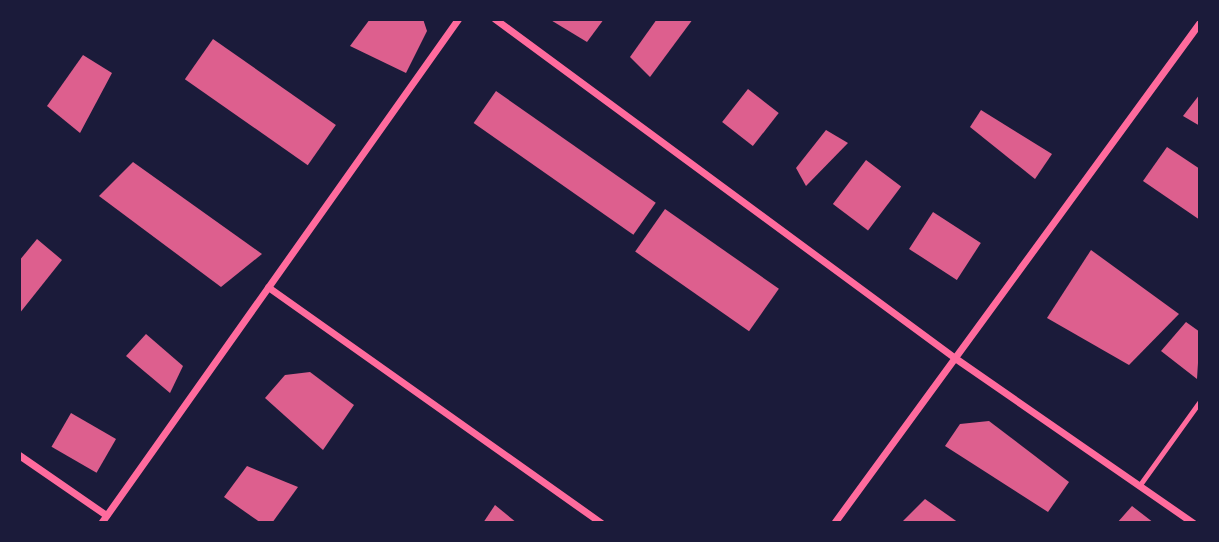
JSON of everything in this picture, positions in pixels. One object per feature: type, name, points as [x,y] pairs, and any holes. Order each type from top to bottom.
[{"type":"street","points":[[101,523],[458,19]]},
{"type":"street","points":[[495,19],[955,358],[1193,523]]},
{"type":"street","points":[[834,523],[1200,22]]},
{"type":"street","points":[[268,287],[601,523]]},
{"type":"street","points":[[19,455],[106,515]]},
{"type":"lane","points":[[1139,486],[1200,401]]},
{"type":"building","points":[[370,19],[423,19],[427,31],[406,73],[350,46]]},
{"type":"building","points":[[549,19],[604,19],[587,42]]},
{"type":"building","points":[[657,19],[693,19],[650,77],[630,57]]},
{"type":"building","points":[[213,39],[336,125],[308,165],[185,79]]},
{"type":"building","points":[[83,55],[112,73],[80,133],[47,106]]},
{"type":"building","points":[[748,89],[779,113],[753,146],[722,122]]},
{"type":"building","points":[[496,91],[656,203],[633,235],[474,123]]},
{"type":"building","points":[[1200,94],[1200,126],[1183,116]]},
{"type":"building","points":[[981,110],[1052,154],[1035,179],[970,127]]},
{"type":"building","points":[[826,130],[848,143],[806,186],[796,168]]},
{"type":"building","points":[[1167,147],[1200,169],[1200,220],[1143,181]]},
{"type":"building","points":[[866,160],[901,186],[868,230],[833,204]]},
{"type":"building","points":[[133,162],[262,254],[221,287],[99,196]]},
{"type":"building","points":[[665,209],[779,289],[749,331],[635,252]]},
{"type":"building","points":[[933,212],[981,243],[957,280],[909,249]]},
{"type":"building","points":[[37,239],[62,260],[19,314],[19,261]]},
{"type":"building","points":[[1091,250],[1179,314],[1129,365],[1047,318]]},
{"type":"building","points":[[1186,322],[1200,332],[1197,379],[1161,351]]},
{"type":"building","points":[[146,334],[183,366],[170,393],[126,356]]},
{"type":"building","points":[[310,372],[354,405],[323,450],[265,398],[285,375]]},
{"type":"building","points":[[71,413],[116,439],[97,473],[52,447]]},
{"type":"building","points":[[989,421],[1069,482],[1048,512],[945,446],[960,424]]},
{"type":"building","points":[[247,466],[298,487],[272,523],[261,523],[224,497]]},
{"type":"building","points":[[925,499],[959,523],[901,523]]},
{"type":"building","points":[[495,505],[517,523],[483,523]]},
{"type":"building","points":[[1132,506],[1154,523],[1117,523]]}]
